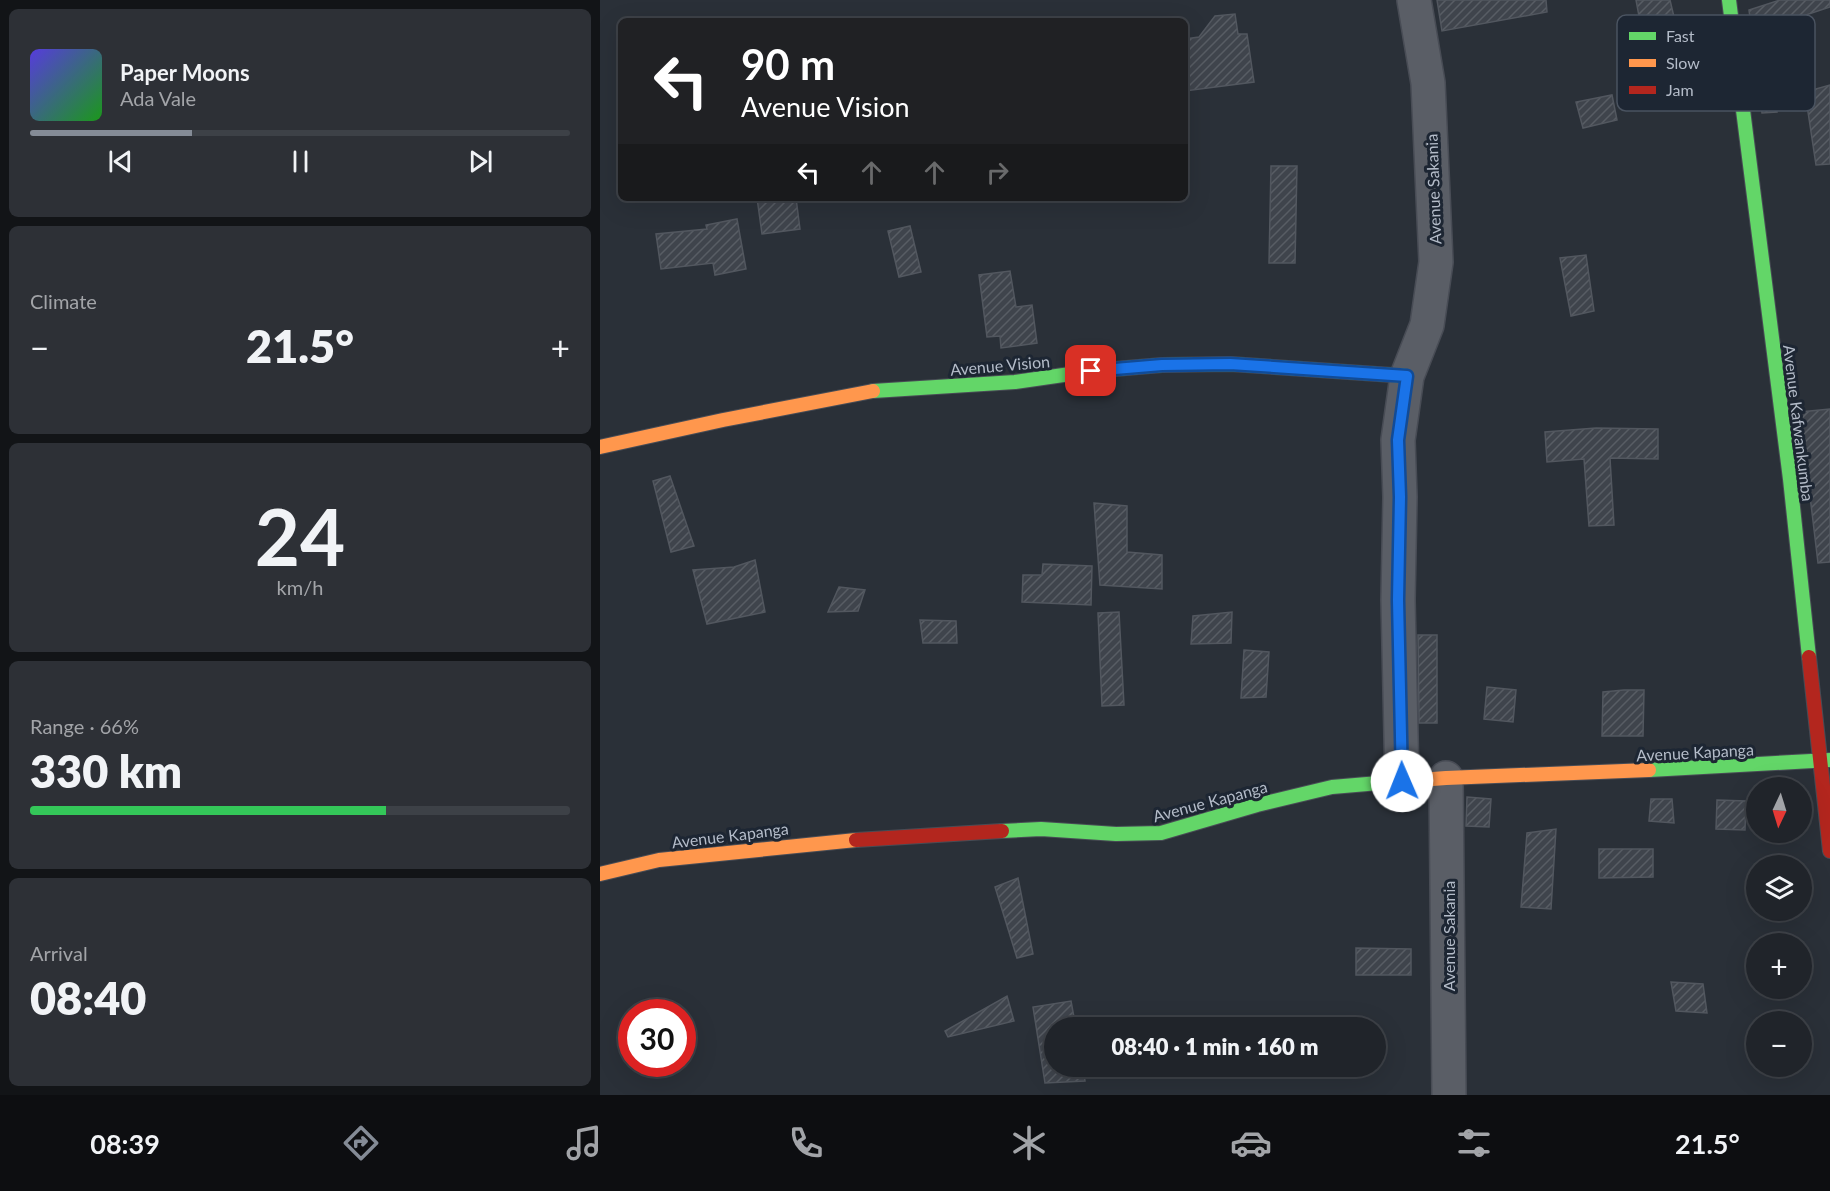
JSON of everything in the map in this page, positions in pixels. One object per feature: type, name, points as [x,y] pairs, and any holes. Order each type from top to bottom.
[{"type":"street","name":"Avenue Sakania","points":[[1402,781],[1398,600],[1400,497],[1398,440],[1407,376],[1427,325],[1436,262],[1428,83],[1414,0]]},
{"type":"street","name":"Avenue Kafwankumba","points":[[1729,0],[1731,15]]},
{"type":"street","name":"Avenue Kafwankumba","points":[[1743,111],[1824,761],[1830,851]]},
{"type":"street","name":"Avenue Vision","points":[[600,447],[873,391],[1015,381],[1091,371],[1150,366],[1230,364],[1407,376]]},
{"type":"street","name":"Avenue Kapanga","points":[[600,874],[659,860],[831,841],[1041,829],[1116,834],[1161,833],[1257,805],[1332,787],[1446,778],[1623,772],[1824,761]]},
{"type":"street","name":"Avenue Sakania","points":[[1446,778],[1449,1095]]},
{"type":"building","points":[[1437,0],[1546,0],[1547,12],[1442,31]]},
{"type":"building","points":[[1636,0],[1670,0],[1674,15],[1639,15]]},
{"type":"building","points":[[1780,0],[1830,0],[1830,7],[1806,15],[1750,15],[1749,10]]},
{"type":"building","points":[[1235,14],[1238,34],[1247,34],[1254,82],[1188,91],[1188,39],[1199,37],[1215,16]]},
{"type":"building","points":[[1830,85],[1830,164],[1816,165],[1808,111],[1815,111],[1815,89]]},
{"type":"building","points":[[1612,95],[1617,120],[1583,128],[1576,102]]},
{"type":"building","points":[[1762,111],[1777,111],[1777,112],[1762,113]]},
{"type":"building","points":[[1271,166],[1297,166],[1295,263],[1269,263]]},
{"type":"building","points":[[757,201],[796,201],[800,229],[762,234]]},
{"type":"building","points":[[737,219],[746,269],[715,275],[713,263],[661,269],[656,234],[707,229],[706,225]]},
{"type":"building","points":[[910,226],[921,272],[899,277],[888,231]]},
{"type":"building","points":[[1586,255],[1594,311],[1571,316],[1560,258]]},
{"type":"building","points":[[1010,271],[1016,307],[1032,305],[1037,343],[1001,348],[1000,336],[987,337],[979,275]]},
{"type":"building","points":[[1830,409],[1830,562],[1818,563],[1800,412]]},
{"type":"building","points":[[1596,428],[1658,429],[1658,459],[1610,458],[1614,525],[1589,526],[1584,459],[1547,462],[1545,432]]},
{"type":"building","points":[[670,476],[694,546],[671,552],[653,481]]},
{"type":"building","points":[[1094,503],[1127,506],[1127,552],[1162,555],[1162,589],[1100,585]]},
{"type":"building","points":[[755,560],[765,612],[707,624],[693,570],[734,567]]},
{"type":"building","points":[[1043,564],[1092,566],[1091,605],[1022,602],[1023,575],[1042,575]]},
{"type":"building","points":[[839,587],[865,590],[858,611],[828,612]]},
{"type":"building","points":[[1119,612],[1124,705],[1102,706],[1098,613]]},
{"type":"building","points":[[1232,612],[1231,643],[1191,644],[1193,616]]},
{"type":"building","points":[[920,620],[956,621],[957,643],[923,643]]},
{"type":"building","points":[[1418,635],[1437,635],[1437,723],[1419,723]]},
{"type":"building","points":[[1244,650],[1269,652],[1266,697],[1241,698]]},
{"type":"building","points":[[1487,687],[1516,690],[1513,722],[1484,719]]},
{"type":"building","points":[[1644,690],[1643,736],[1602,736],[1603,692]]},
{"type":"building","points":[[1467,797],[1491,799],[1489,827],[1466,826]]},
{"type":"building","points":[[1651,799],[1672,799],[1674,823],[1649,821]]},
{"type":"building","points":[[1717,800],[1746,801],[1745,830],[1716,829]]},
{"type":"building","points":[[1556,829],[1551,909],[1521,907],[1527,833]]},
{"type":"building","points":[[1599,849],[1653,849],[1653,877],[1599,878]]},
{"type":"building","points":[[1018,878],[1033,954],[1017,958],[995,887]]},
{"type":"building","points":[[1356,948],[1411,949],[1411,975],[1356,975]]},
{"type":"building","points":[[1671,982],[1703,984],[1707,1013],[1676,1011]]},
{"type":"building","points":[[1007,996],[1014,1021],[948,1037],[945,1031]]},
{"type":"building","points":[[1071,1001],[1074,1017],[1044,1017],[1044,1077],[1033,1007]]},
{"type":"building","points":[[1044,1077],[1084,1077],[1085,1081],[1045,1083]]},
{"type":"traffic: fast","points":[[1729,0],[1731,15]]},
{"type":"traffic: fast","points":[[1743,111],[1790,479],[1809,657]]},
{"type":"traffic: fast","points":[[873,391],[1015,382],[1091,371],[1162,365],[1230,364],[1407,376]]},
{"type":"traffic: fast","points":[[1649,770],[1830,760]]},
{"type":"traffic: fast","points":[[1002,831],[1041,829],[1116,834],[1161,833],[1257,805],[1332,787],[1379,783]]},
{"type":"traffic: slow","points":[[600,447],[873,391]]},
{"type":"traffic: slow","points":[[1379,783],[1649,770]]},
{"type":"traffic: slow","points":[[600,874],[659,860],[856,840]]},
{"type":"traffic: jam","points":[[1809,657],[1830,851]]},
{"type":"traffic: jam","points":[[856,840],[1002,831]]},
{"type":"route","points":[[1091,371],[1162,365],[1230,364],[1407,376],[1398,440],[1400,497],[1398,600],[1402,781]]}]
